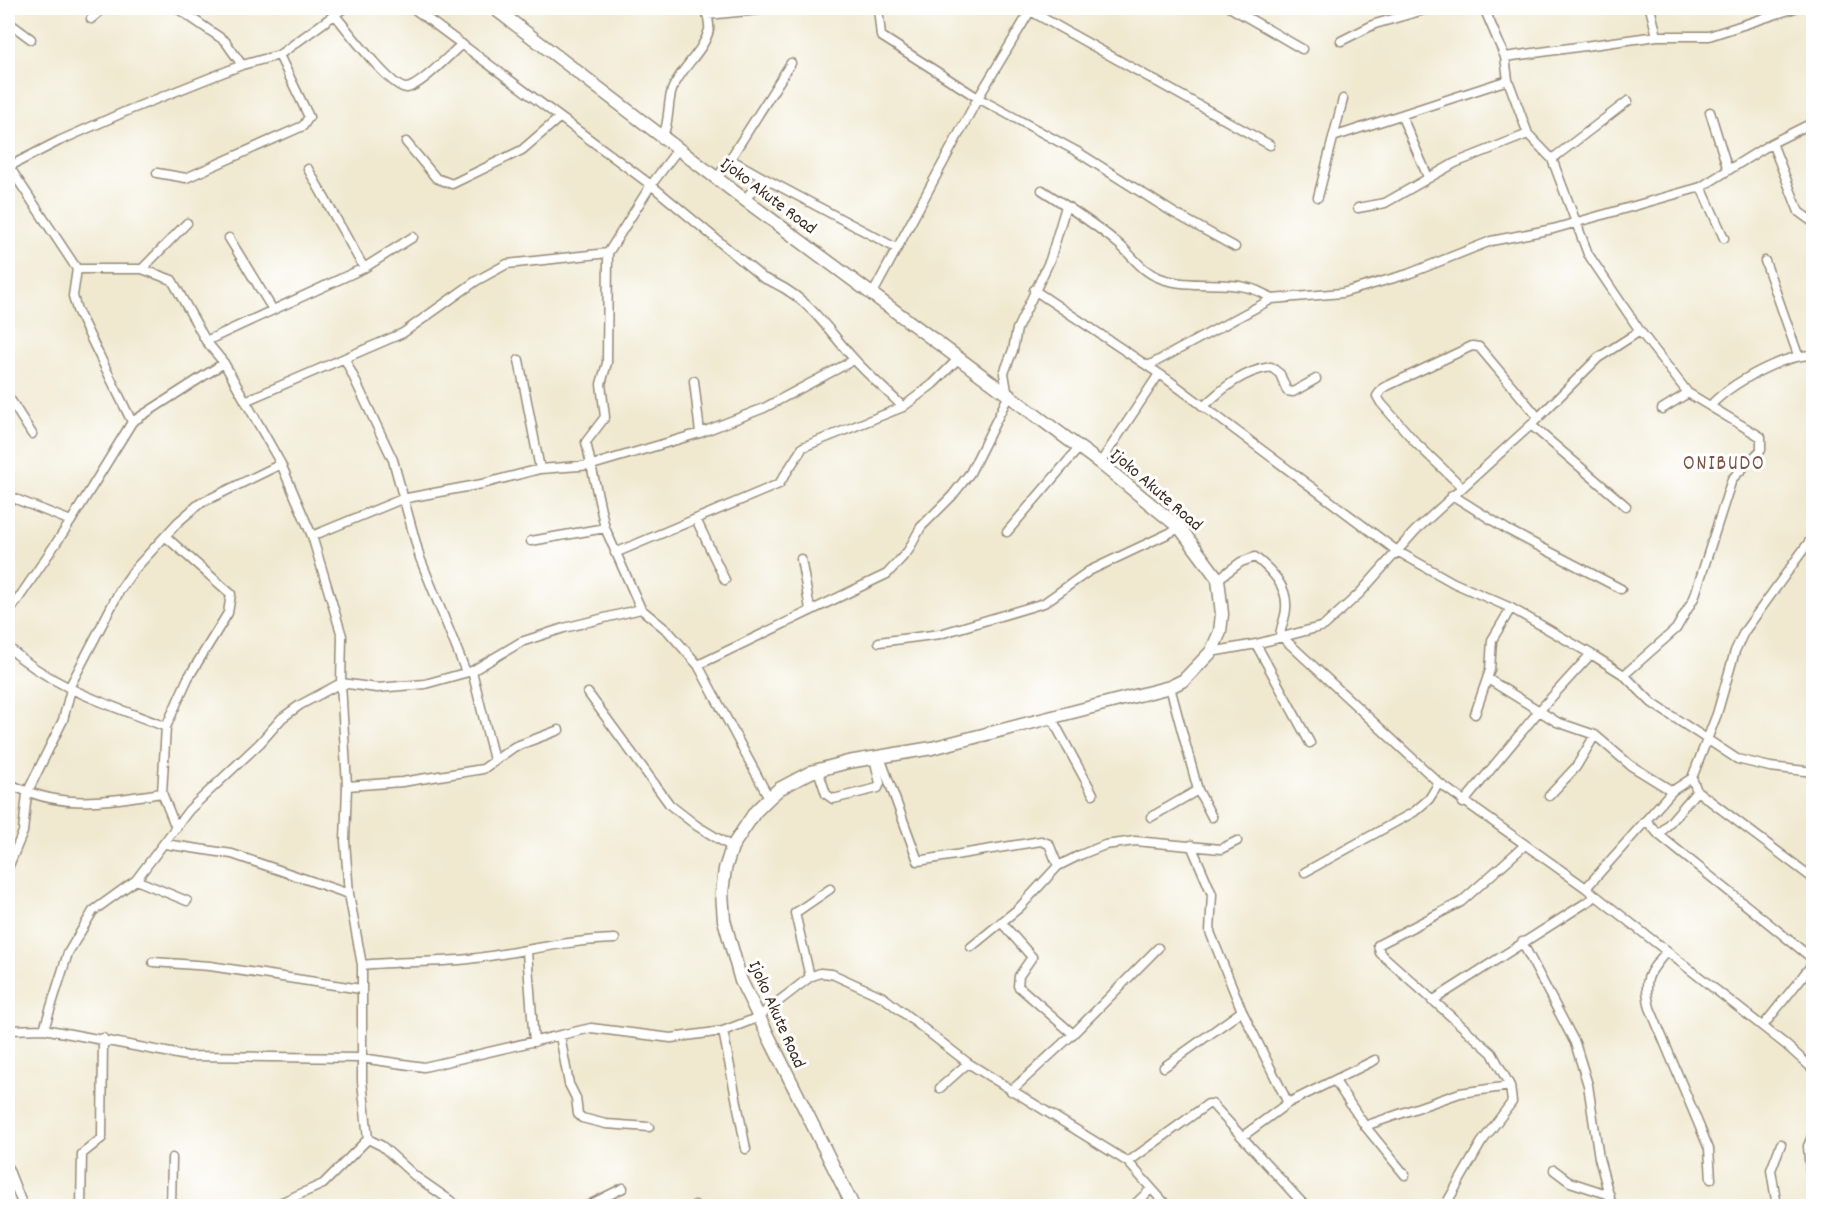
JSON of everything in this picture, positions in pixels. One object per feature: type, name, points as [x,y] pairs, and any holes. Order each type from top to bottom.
[{"type":"main road","name":"Ijoko Akute Road","points":[[494,8],[745,200],[1100,463],[1180,528],[1218,579],[1222,614],[1220,632],[1211,652],[1184,680],[1170,687],[973,738],[818,770],[790,782],[769,798],[755,812],[732,847],[724,877],[724,920],[741,981],[757,1018],[853,1206]]},
{"type":"street","points":[[91,19],[104,8]]},
{"type":"street","points":[[177,8],[225,41],[242,65]]},
{"type":"street","points":[[132,422],[77,310],[73,296],[77,269],[8,166],[129,110],[242,65],[279,55],[344,8]]},
{"type":"street","points":[[413,8],[651,185],[763,278],[784,286],[801,298],[854,360],[903,407]]},
{"type":"street","points":[[878,8],[880,36],[978,98],[1076,151],[1128,186],[1235,247]]},
{"type":"street","points":[[1231,8],[1302,50]]},
{"type":"street","points":[[1341,40],[1375,24],[1431,8]]},
{"type":"street","points":[[1484,8],[1504,57],[1508,80],[1528,134],[1552,159],[1588,254],[1640,332],[1688,393],[1761,437],[1761,450],[1732,479],[1694,598],[1676,629],[1624,675]]},
{"type":"street","points":[[1650,8],[1658,36]]},
{"type":"street","points":[[1504,57],[1658,36],[1709,36],[1796,8]]},
{"type":"street","points":[[872,295],[978,98],[1029,9],[1270,145]]},
{"type":"street","points":[[663,136],[669,122],[671,93],[676,81],[705,40],[709,28],[706,11],[758,10]]},
{"type":"street","points":[[335,15],[397,86],[406,88],[416,84],[462,44]]},
{"type":"street","points":[[8,22],[31,39]]},
{"type":"street","points":[[157,173],[186,178],[303,126],[309,117],[279,55]]},
{"type":"street","points":[[717,178],[791,63]]},
{"type":"street","points":[[1333,137],[1402,117],[1508,80]]},
{"type":"street","points":[[1318,197],[1343,99]]},
{"type":"street","points":[[1552,159],[1628,101]]},
{"type":"street","points":[[1710,112],[1728,170]]},
{"type":"street","points":[[1402,117],[1428,177]]},
{"type":"street","points":[[406,142],[436,178],[452,184],[522,150],[559,118]]},
{"type":"street","points":[[1148,366],[1272,299],[1342,293],[1408,274],[1491,241],[1553,229],[1701,187],[1772,143],[1814,122]]},
{"type":"street","points":[[1358,208],[1385,203],[1455,163],[1528,134]]},
{"type":"street","points":[[1772,143],[1799,212],[1814,223]]},
{"type":"street","points":[[679,148],[651,185],[608,254],[607,363],[602,384],[605,417],[585,442],[605,528],[641,609],[669,632],[698,665],[769,798]]},
{"type":"street","points":[[730,159],[896,248]]},
{"type":"street","points":[[308,169],[364,268]]},
{"type":"street","points":[[745,200],[762,177]]},
{"type":"street","points":[[1701,187],[1724,238]]},
{"type":"street","points":[[1042,190],[1116,242],[1139,267],[1152,275],[1172,281],[1259,289],[1272,299]]},
{"type":"street","points":[[698,665],[810,609],[887,574],[895,568],[908,551],[921,527],[952,496],[970,473],[1008,397],[1004,373],[1013,350],[1017,329],[1050,260],[1066,206]]},
{"type":"street","points":[[142,269],[187,223]]},
{"type":"street","points":[[206,341],[364,268],[413,237]]},
{"type":"street","points":[[230,238],[273,310]]},
{"type":"street","points":[[245,401],[403,333],[476,281],[507,264],[608,254]]},
{"type":"street","points":[[1765,261],[1798,355]]},
{"type":"street","points":[[77,269],[142,269],[172,280],[206,341],[224,363],[281,464],[312,536],[342,636],[341,683],[347,786],[345,841],[349,894],[362,965],[361,1058],[363,1111],[368,1139]]},
{"type":"street","points":[[1034,290],[1148,366],[1397,551],[1454,583],[1511,608],[1591,654],[1624,675],[1652,703],[1737,759],[1770,767],[1814,771]]},
{"type":"street","points":[[1211,652],[1256,644],[1280,635],[1324,626],[1359,593],[1452,495],[1531,425],[1598,358],[1640,332]]},
{"type":"street","points":[[1462,487],[1416,443],[1381,402],[1377,396],[1383,388],[1472,346],[1479,347],[1538,417]]},
{"type":"street","points":[[1710,406],[1723,392],[1798,355],[1814,355]]},
{"type":"street","points":[[345,359],[393,460],[420,558],[469,671],[494,759]]},
{"type":"street","points":[[615,553],[779,484],[803,447],[903,407],[933,384],[958,359]]},
{"type":"street","points":[[519,360],[540,469]]},
{"type":"street","points":[[312,536],[402,499],[482,484],[540,469],[592,465],[700,433],[764,408],[854,360]]},
{"type":"street","points":[[8,615],[71,521],[132,422],[224,363]]},
{"type":"street","points":[[1203,407],[1227,384],[1259,369],[1271,367],[1280,374],[1287,391],[1293,393],[1316,380]]},
{"type":"street","points":[[1100,463],[1159,374]]},
{"type":"street","points":[[694,381],[700,433]]},
{"type":"street","points":[[1662,409],[1688,393]]},
{"type":"street","points":[[8,396],[32,434]]},
{"type":"street","points":[[1531,425],[1626,506]]},
{"type":"street","points":[[1007,532],[1079,448]]},
{"type":"street","points":[[8,868],[23,832],[27,793],[63,720],[70,689],[120,590],[134,570],[198,504],[281,464]]},
{"type":"street","points":[[1452,495],[1508,530],[1621,589]]},
{"type":"street","points":[[8,496],[71,521]]},
{"type":"street","points":[[696,519],[725,580]]},
{"type":"street","points":[[531,541],[605,528]]},
{"type":"street","points":[[879,642],[940,634],[1044,603],[1089,572],[1180,528]]},
{"type":"street","points":[[1586,888],[1672,791],[1692,778],[1708,739],[1735,651],[1744,632],[1814,535]]},
{"type":"street","points":[[166,537],[231,594],[228,613],[188,678],[166,727],[162,793],[176,828]]},
{"type":"street","points":[[1218,579],[1241,562],[1255,557],[1272,572],[1283,590],[1286,608],[1280,635]]},
{"type":"street","points":[[801,559],[810,609]]},
{"type":"street","points":[[1475,714],[1488,679],[1492,640],[1511,608]]},
{"type":"street","points":[[44,1029],[68,953],[93,911],[136,880],[189,810],[260,743],[282,718],[341,683],[377,688],[425,684],[469,671],[521,642],[564,628],[641,609]]},
{"type":"street","points":[[1280,635],[1463,803],[1586,888],[1763,1026],[1814,1070]]},
{"type":"street","points":[[1256,644],[1310,742]]},
{"type":"street","points":[[8,647],[35,670],[70,689],[166,727]]},
{"type":"street","points":[[1463,803],[1539,711],[1591,654]]},
{"type":"street","points":[[1488,679],[1565,725],[1595,735],[1630,765],[1672,791]]},
{"type":"street","points":[[1170,687],[1198,790],[1212,817]]},
{"type":"street","points":[[588,693],[670,805],[689,821],[732,847]]},
{"type":"street","points":[[1051,717],[1093,794]]},
{"type":"street","points":[[347,786],[483,769],[514,747],[559,730]]},
{"type":"street","points":[[1549,796],[1576,767],[1595,735]]},
{"type":"street","points":[[818,770],[826,794],[832,799],[878,788],[880,783],[877,758]]},
{"type":"street","points":[[877,758],[918,861],[1041,841],[1049,844],[1058,866]]},
{"type":"street","points":[[1692,778],[1696,791],[1814,879]]},
{"type":"street","points":[[8,783],[27,793],[86,804],[162,793]]},
{"type":"street","points":[[1305,872],[1414,812],[1429,799],[1439,783]]},
{"type":"street","points":[[1150,816],[1198,790]]},
{"type":"street","points":[[1659,835],[1696,791]]},
{"type":"street","points":[[1646,820],[1659,835],[1814,961],[1763,1026]]},
{"type":"street","points":[[971,947],[1040,888],[1058,866],[1097,849],[1135,841],[1221,849],[1237,842]]},
{"type":"street","points":[[165,844],[232,854],[349,894]]},
{"type":"street","points":[[1191,845],[1212,894],[1210,933],[1242,1011],[1288,1103]]},
{"type":"street","points":[[1445,1206],[1481,1143],[1512,1102],[1510,1086],[1492,1053],[1380,953],[1378,945],[1461,902],[1526,845]]},
{"type":"street","points":[[136,880],[187,902]]},
{"type":"street","points":[[810,977],[795,913],[830,889]]},
{"type":"street","points":[[1432,1000],[1595,897]]},
{"type":"street","points":[[1000,922],[1032,957],[1019,976],[1018,986],[1073,1034]]},
{"type":"street","points":[[362,965],[399,960],[465,959],[526,952],[575,940],[615,939]]},
{"type":"street","points":[[1522,942],[1575,1043],[1588,1085],[1599,1158],[1612,1206]]},
{"type":"street","points":[[1011,1091],[1073,1034],[1158,948]]},
{"type":"street","points":[[526,952],[534,1042]]},
{"type":"street","points":[[1666,952],[1648,975],[1645,986],[1654,1019],[1709,1149],[1711,1179]]},
{"type":"street","points":[[153,962],[210,966],[361,989]]},
{"type":"street","points":[[8,1030],[44,1029],[103,1038],[187,1056],[361,1058],[424,1067],[591,1029],[671,1038],[723,1031],[757,1018],[810,977],[820,973],[844,977],[883,997],[968,1062],[1011,1091],[1128,1162],[1167,1206]]},
{"type":"street","points":[[1164,1067],[1242,1011]]},
{"type":"street","points":[[723,1031],[746,1149]]},
{"type":"street","points":[[560,1036],[569,1084],[582,1118],[606,1124],[649,1127]]},
{"type":"street","points":[[81,1206],[82,1154],[102,1138],[103,1038]]},
{"type":"street","points":[[1243,1136],[1288,1103],[1375,1060]]},
{"type":"street","points":[[940,1088],[968,1062]]},
{"type":"street","points":[[1335,1081],[1365,1126],[1405,1175]]},
{"type":"street","points":[[1365,1126],[1460,1093],[1510,1086]]},
{"type":"street","points":[[1128,1162],[1208,1104],[1212,1104],[1305,1206]]},
{"type":"street","points":[[1810,1171],[1808,1146],[1814,1132]]},
{"type":"street","points":[[276,1206],[323,1184],[368,1139]]},
{"type":"street","points":[[368,1139],[382,1146],[415,1176],[458,1206]]},
{"type":"street","points":[[1777,1206],[1771,1170],[1780,1144]]},
{"type":"street","points":[[171,1206],[172,1158]]},
{"type":"street","points":[[8,1168],[23,1206]]},
{"type":"street","points":[[1554,1170],[1570,1182],[1610,1195]]},
{"type":"street","points":[[587,1206],[622,1188]]},
{"type":"street","points":[[1133,1206],[1151,1189]]},
{"type":"district","name":"ONIBUDO","points":[[1724,462]]}]
